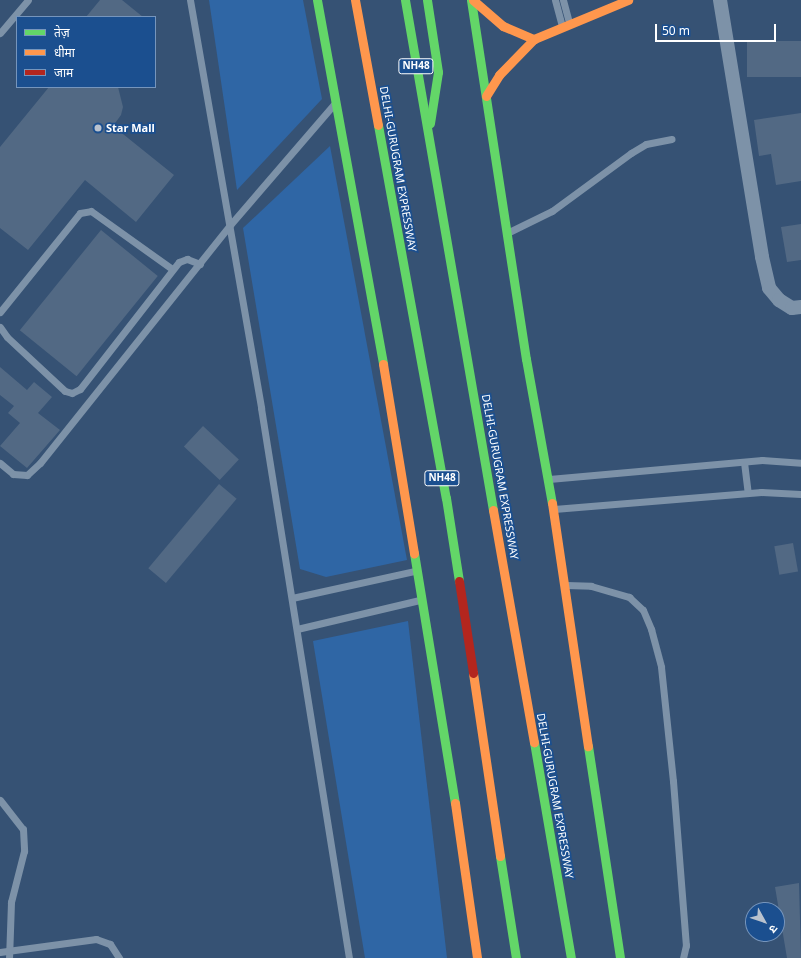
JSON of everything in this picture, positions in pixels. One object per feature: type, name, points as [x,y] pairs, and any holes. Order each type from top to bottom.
[{"type":"main road","points":[[317,0],[338,100],[382,359],[415,571],[462,849],[477,958]]},
{"type":"main road","name":"DELHI-GURUGRAM EXPRESSWAY","points":[[355,0],[446,498],[516,958]]},
{"type":"main road","name":"DELHI-GURUGRAM EXPRESSWAY","points":[[405,0],[571,958]]},
{"type":"main road","points":[[427,0],[438,72],[437,90],[428,132]]},
{"type":"main road","points":[[472,0],[503,26],[534,39]]},
{"type":"main road","points":[[472,0],[507,233],[553,509],[563,585],[620,958]]},
{"type":"main road","points":[[486,96],[499,75],[534,39],[628,0]]},
{"type":"street","points":[[720,0],[762,258],[769,288],[779,300],[792,308],[801,307]]},
{"type":"lane","points":[[0,33],[28,0]]},
{"type":"lane","points":[[190,0],[230,224],[292,598],[349,958]]},
{"type":"lane","points":[[555,0],[566,26]]},
{"type":"lane","points":[[563,0],[566,26]]},
{"type":"lane","points":[[0,463],[13,474],[28,475],[40,463],[200,264],[230,224],[338,100]]},
{"type":"lane","points":[[507,233],[552,211],[631,153],[646,144],[672,139]]},
{"type":"lane","points":[[0,312],[80,214],[91,211],[172,269]]},
{"type":"lane","points":[[0,326],[7,337],[65,391],[72,393],[80,389],[172,269],[179,262],[186,259],[200,264]]},
{"type":"lane","points":[[547,479],[744,462],[792,461],[801,463]]},
{"type":"lane","points":[[744,462],[748,493]]},
{"type":"lane","points":[[553,509],[748,493],[801,494]]},
{"type":"lane","points":[[292,598],[415,571]]},
{"type":"lane","points":[[563,585],[591,586],[629,597],[642,610],[651,629],[660,667],[673,781],[686,945],[683,958]]},
{"type":"lane","points":[[297,629],[420,600]]},
{"type":"lane","points":[[0,800],[23,829],[24,850],[11,902],[5,954],[96,939],[110,944],[119,958]]},
{"type":"shaded area","points":[[209,0],[303,0],[322,99],[237,190]]},
{"type":"shaded area","points":[[330,146],[407,560],[326,577],[300,569],[243,228]]},
{"type":"shaded area","points":[[408,621],[447,958],[365,958],[313,641]]},
{"type":"building","points":[[100,0],[122,0],[142,16],[87,16]]},
{"type":"building","points":[[747,41],[801,41],[801,77],[747,77]]},
{"type":"building","points":[[48,88],[118,88],[123,107],[121,115],[113,126],[174,175],[136,222],[85,180],[28,250],[0,228],[0,147]]},
{"type":"building","points":[[801,113],[801,181],[776,185],[771,154],[759,156],[754,120]]},
{"type":"building","points":[[801,224],[801,260],[787,262],[781,227]]},
{"type":"building","points":[[101,230],[158,276],[77,376],[20,330]]},
{"type":"building","points":[[0,367],[27,390],[34,382],[52,397],[38,413],[60,430],[27,468],[0,446],[20,423],[8,413],[14,406],[0,395]]},
{"type":"building","points":[[203,426],[239,459],[220,480],[184,446]]},
{"type":"building","points":[[219,484],[237,499],[166,583],[148,568]]},
{"type":"building","points":[[793,543],[798,572],[779,575],[774,546]]},
{"type":"building","points":[[799,883],[801,958],[787,958],[784,942],[785,902],[778,902],[775,887]]},
{"type":"traffic: fast","points":[[317,0],[383,364]]},
{"type":"traffic: fast","points":[[405,0],[493,510]]},
{"type":"traffic: fast","points":[[427,0],[438,72],[430,123]]},
{"type":"traffic: fast","points":[[471,0],[526,359],[552,503]]},
{"type":"traffic: fast","points":[[378,125],[446,498],[459,581]]},
{"type":"traffic: fast","points":[[414,553],[455,803]]},
{"type":"traffic: fast","points":[[534,742],[571,958]]},
{"type":"traffic: fast","points":[[588,746],[620,958]]},
{"type":"traffic: fast","points":[[500,856],[516,958]]},
{"type":"traffic: slow","points":[[355,0],[378,125]]},
{"type":"traffic: slow","points":[[473,0],[503,26],[534,39]]},
{"type":"traffic: slow","points":[[486,96],[499,75],[534,39],[628,0]]},
{"type":"traffic: slow","points":[[383,364],[414,553]]},
{"type":"traffic: slow","points":[[552,503],[588,746]]},
{"type":"traffic: slow","points":[[493,510],[534,742]]},
{"type":"traffic: slow","points":[[473,673],[500,856]]},
{"type":"traffic: slow","points":[[455,803],[477,958]]},
{"type":"traffic: jam","points":[[459,581],[473,673]]},
{"type":"place","name":"Star Mall","points":[[98,128]]}]
